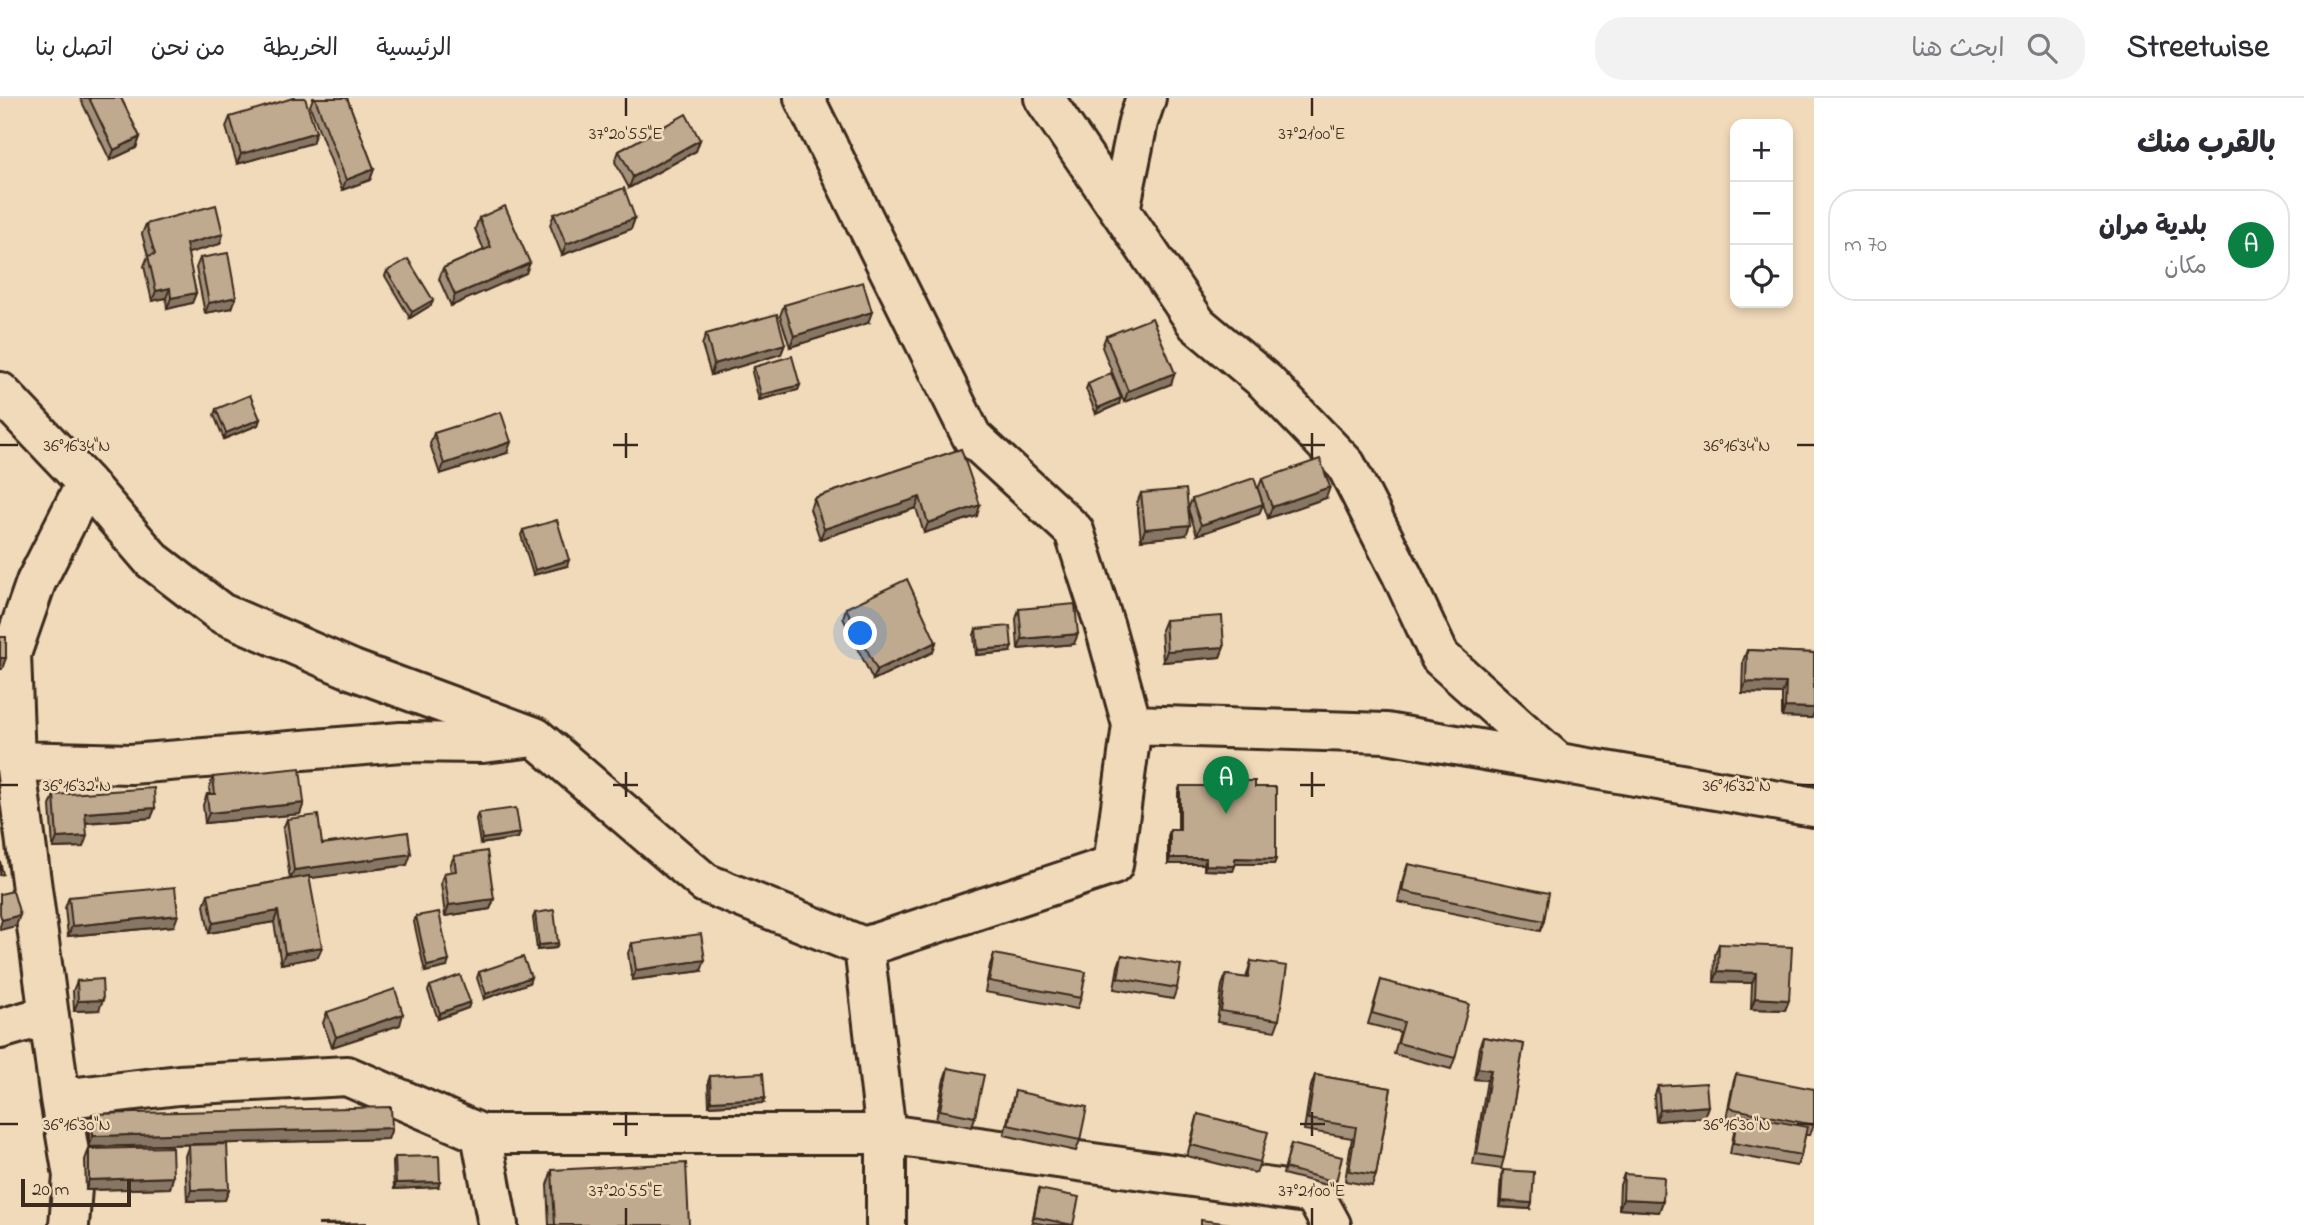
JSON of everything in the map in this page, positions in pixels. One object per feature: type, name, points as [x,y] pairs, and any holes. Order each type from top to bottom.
[{"type":"street","points":[[0,392],[86,483],[152,560],[220,613],[353,670],[534,737],[705,883],[864,947],[1113,865],[1132,725],[1105,627],[1074,531],[972,437],[804,98]]},
{"type":"street","points":[[1044,98],[1197,324],[1265,381],[1346,465],[1440,657],[1556,762]]},
{"type":"street","points":[[1120,210],[1138,122],[1146,98]]},
{"type":"street","points":[[69,1225],[73,1176],[60,1099],[15,761],[11,654],[36,582],[86,483]]},
{"type":"street","points":[[1132,725],[1386,733],[1814,807]]},
{"type":"street","points":[[15,761],[131,764],[401,742],[483,743],[534,737]]},
{"type":"street","points":[[864,947],[886,1134],[886,1225]]},
{"type":"street","points":[[0,1029],[49,1015]]},
{"type":"street","points":[[60,1099],[178,1085],[347,1076],[481,1134],[886,1134],[1314,1194],[1331,1225]]},
{"type":"street","points":[[481,1134],[498,1225]]},
{"type":"building","points":[[89,98],[121,98],[140,137],[114,150]]},
{"type":"building","points":[[293,98],[305,98],[316,132],[241,154],[230,117]]},
{"type":"building","points":[[315,98],[347,98],[374,169],[346,180]]},
{"type":"building","points":[[686,114],[700,140],[633,177],[619,151]]},
{"type":"building","points":[[624,188],[635,218],[566,244],[554,214]]},
{"type":"building","points":[[216,205],[223,234],[186,244],[196,293],[171,298],[170,288],[156,291],[148,256],[155,254],[146,224]]},
{"type":"building","points":[[505,206],[530,263],[455,295],[443,268],[491,247],[479,218]]},
{"type":"building","points":[[228,253],[236,297],[209,303],[200,258]]},
{"type":"building","points":[[408,259],[433,300],[412,312],[387,271]]},
{"type":"building","points":[[863,282],[872,312],[794,336],[784,305]]},
{"type":"building","points":[[777,314],[785,344],[714,364],[706,334]]},
{"type":"building","points":[[1152,318],[1175,373],[1128,391],[1106,336]]},
{"type":"building","points":[[792,356],[800,385],[761,395],[754,367]]},
{"type":"building","points":[[1111,373],[1121,398],[1098,408],[1088,384]]},
{"type":"building","points":[[250,395],[260,419],[226,433],[216,409]]},
{"type":"building","points":[[501,412],[511,442],[444,464],[434,433]]},
{"type":"building","points":[[961,449],[980,505],[928,523],[920,497],[824,529],[814,498]]},
{"type":"building","points":[[1320,459],[1330,487],[1272,507],[1262,479]]},
{"type":"building","points":[[1254,478],[1263,504],[1201,525],[1192,499]]},
{"type":"building","points":[[1186,489],[1190,525],[1145,529],[1141,493]]},
{"type":"building","points":[[557,520],[569,560],[535,570],[523,530]]},
{"type":"building","points":[[907,579],[936,642],[877,670],[846,608]]},
{"type":"building","points":[[1075,604],[1078,634],[1022,639],[1019,609]]},
{"type":"building","points":[[1222,616],[1224,647],[1167,651],[1165,620]]},
{"type":"building","points":[[1010,626],[1012,647],[978,650],[976,629]]},
{"type":"building","points":[[0,637],[6,637],[6,658],[0,658]]},
{"type":"building","points":[[1747,650],[1814,653],[1814,708],[1785,707],[1786,683],[1746,682]]},
{"type":"building","points":[[300,768],[304,803],[209,813],[207,794],[215,794],[213,777]]},
{"type":"building","points":[[1232,781],[1255,781],[1255,787],[1276,787],[1276,859],[1235,858],[1235,866],[1206,865],[1206,858],[1170,858],[1170,830],[1180,830],[1180,786],[1232,786]]},
{"type":"building","points":[[154,788],[155,808],[85,813],[87,836],[57,838],[54,795]]},
{"type":"building","points":[[516,808],[520,833],[482,839],[478,813]]},
{"type":"building","points":[[318,815],[322,844],[408,832],[411,854],[294,870],[287,819]]},
{"type":"building","points":[[487,851],[494,899],[449,905],[444,873],[456,871],[454,856]]},
{"type":"building","points":[[1408,864],[1549,893],[1544,921],[1402,891]]},
{"type":"building","points":[[309,876],[322,947],[285,953],[278,911],[213,923],[208,894]]},
{"type":"building","points":[[175,887],[178,915],[72,926],[69,897]]},
{"type":"building","points":[[13,891],[20,915],[2,920],[0,894]]},
{"type":"building","points":[[554,910],[558,943],[539,945],[535,913]]},
{"type":"building","points":[[439,912],[449,961],[427,966],[416,916]]},
{"type":"building","points":[[701,934],[705,960],[636,970],[632,943]]},
{"type":"building","points":[[1719,944],[1792,947],[1789,1000],[1755,998],[1756,973],[1718,971]]},
{"type":"building","points":[[994,954],[1086,972],[1081,998],[989,981]]},
{"type":"building","points":[[1122,955],[1181,965],[1177,988],[1118,978]]},
{"type":"building","points":[[523,957],[531,977],[486,994],[479,972]]},
{"type":"building","points":[[1251,961],[1287,966],[1279,1020],[1221,1011],[1226,975],[1248,978]]},
{"type":"building","points":[[460,975],[470,1002],[440,1013],[430,986]]},
{"type":"building","points":[[102,979],[103,1000],[78,1001],[77,981]]},
{"type":"building","points":[[1381,980],[1469,1004],[1455,1058],[1398,1043],[1404,1022],[1372,1013]]},
{"type":"building","points":[[395,989],[403,1014],[336,1037],[327,1012]]},
{"type":"building","points":[[1483,1037],[1524,1044],[1504,1158],[1477,1154],[1491,1070],[1478,1068]]},
{"type":"building","points":[[948,1068],[984,1075],[975,1117],[940,1110]]},
{"type":"building","points":[[763,1073],[765,1098],[711,1101],[710,1076]]},
{"type":"building","points":[[1736,1074],[1814,1089],[1814,1125],[1729,1108]]},
{"type":"building","points":[[1315,1075],[1391,1088],[1376,1175],[1349,1171],[1356,1127],[1308,1119]]},
{"type":"building","points":[[1706,1083],[1708,1106],[1660,1110],[1658,1086]]},
{"type":"building","points":[[1015,1091],[1087,1107],[1080,1140],[1008,1125]]},
{"type":"building","points":[[391,1107],[392,1128],[93,1136],[92,1114]]},
{"type":"building","points":[[1198,1114],[1268,1132],[1260,1162],[1191,1145]]},
{"type":"building","points":[[1738,1114],[1807,1127],[1801,1155],[1733,1143]]},
{"type":"building","points":[[227,1144],[229,1189],[191,1190],[189,1145]]},
{"type":"building","points":[[1291,1144],[1342,1157],[1336,1182],[1285,1168]]},
{"type":"building","points":[[172,1147],[173,1177],[89,1180],[89,1149]]},
{"type":"building","points":[[439,1156],[440,1182],[396,1183],[395,1157]]},
{"type":"building","points":[[686,1163],[689,1225],[555,1225],[552,1170]]},
{"type":"building","points":[[1503,1170],[1534,1172],[1532,1203],[1501,1201]]},
{"type":"building","points":[[1624,1174],[1664,1177],[1663,1201],[1623,1199]]},
{"type":"building","points":[[1039,1189],[1079,1197],[1073,1225],[1034,1217]]},
{"type":"building","points":[[1201,1220],[1238,1225],[1201,1225]]},
{"type":"building","points":[[319,1224],[366,1225],[319,1225]]},
{"type":"place","name":"بلدية مران","points":[[1226,814]]}]
